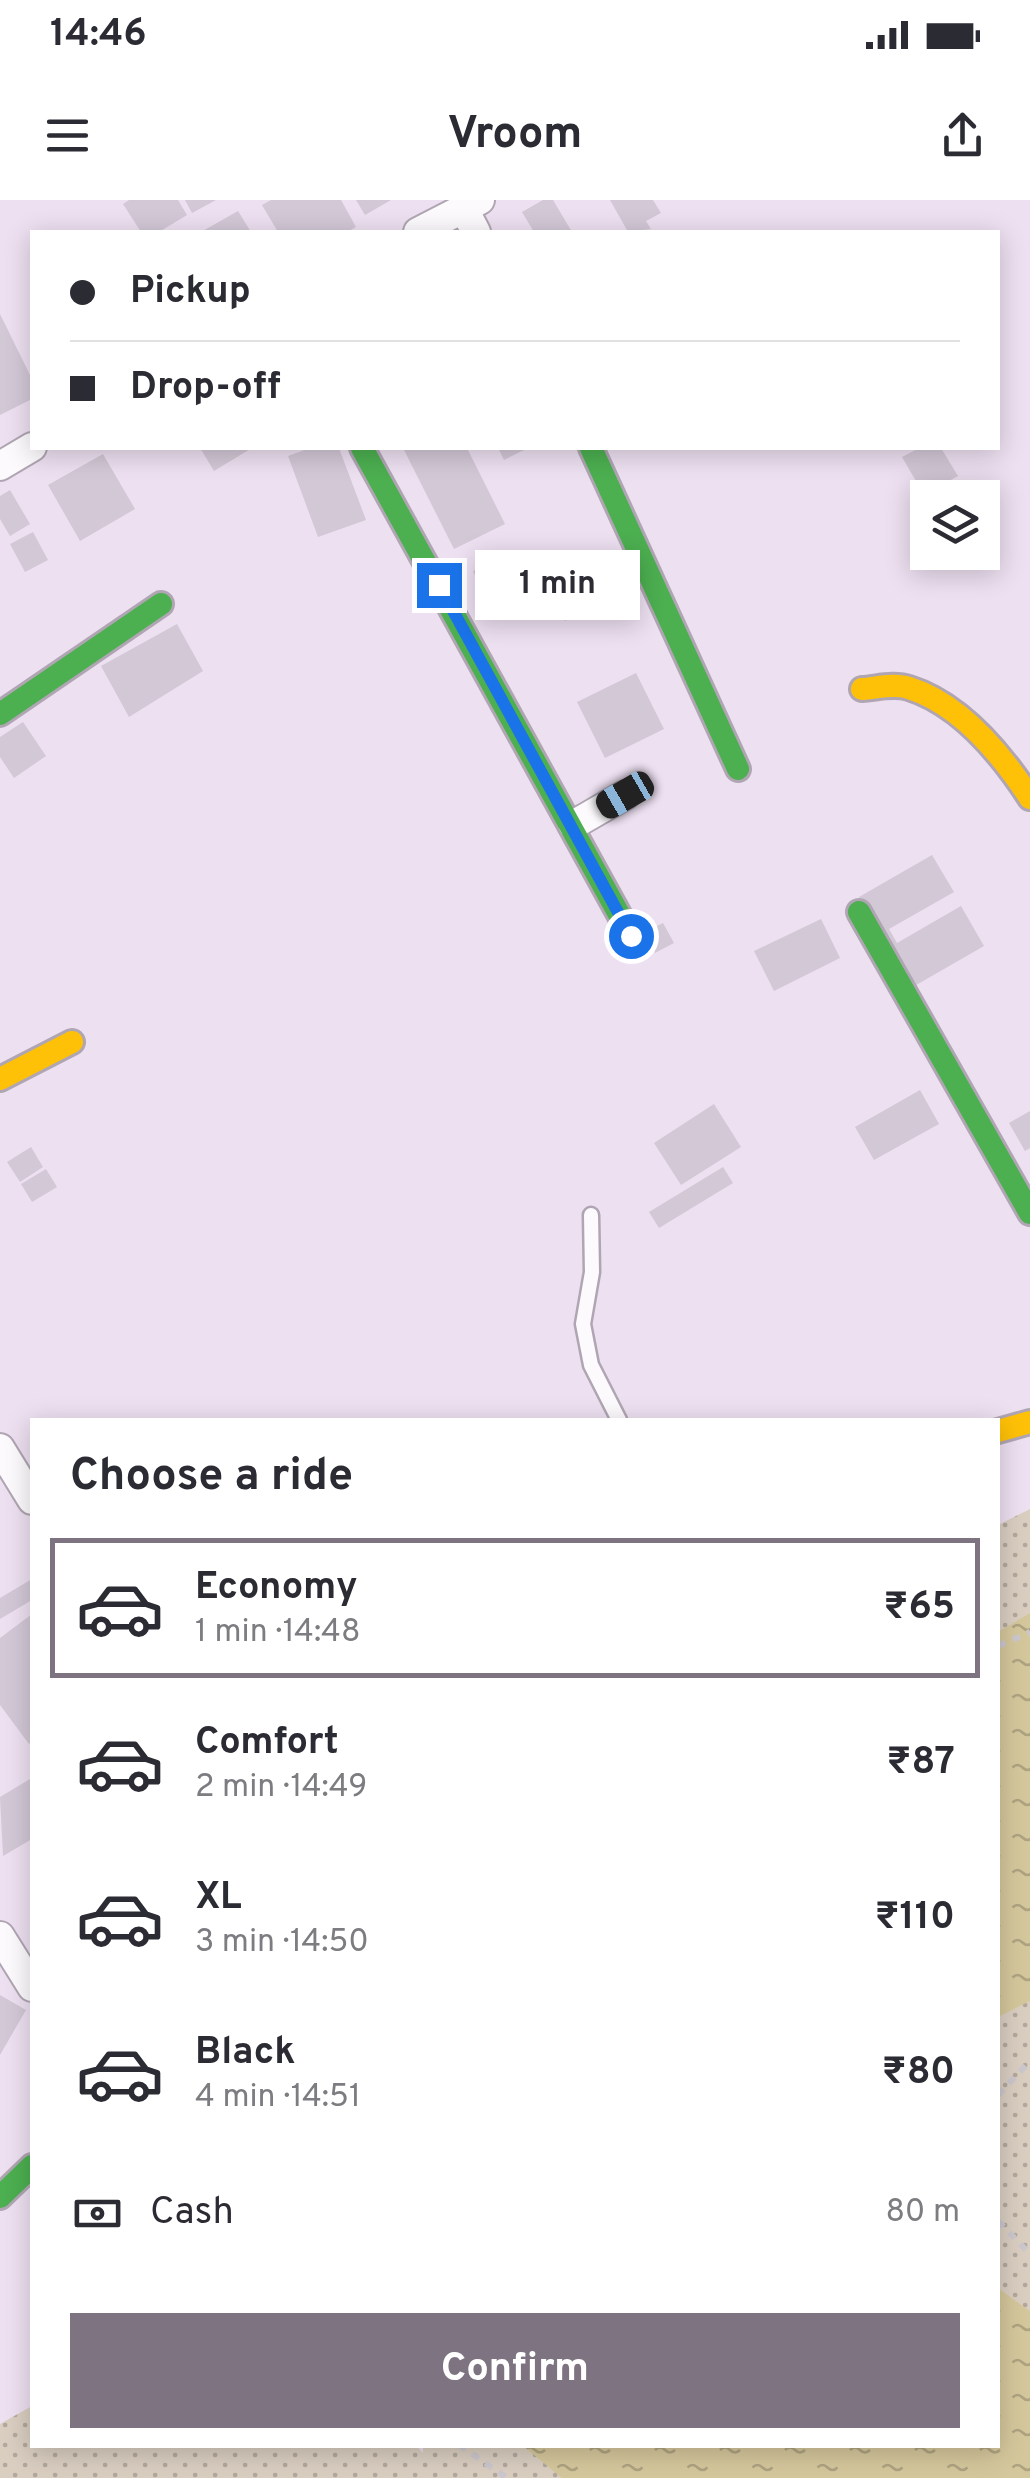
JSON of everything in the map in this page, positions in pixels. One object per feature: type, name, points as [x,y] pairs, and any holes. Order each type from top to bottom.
[{"type":"street","points":[[424,230],[473,214]]},
{"type":"street","points":[[0,466],[30,448]]},
{"type":"street","points":[[363,450],[631,936]]},
{"type":"street","points":[[592,450],[738,769]]},
{"type":"street","points":[[0,714],[160,604]]},
{"type":"street","points":[[862,689],[906,687],[956,718],[1014,772],[1030,798]]},
{"type":"street","points":[[573,825],[625,795]]},
{"type":"street","points":[[859,912],[1030,1213]]},
{"type":"street","points":[[0,1079],[72,1042]]},
{"type":"street","points":[[1000,1431],[1030,1422]]},
{"type":"street","points":[[4,1463],[30,1497]]},
{"type":"street","points":[[0,1936],[30,1983]]},
{"type":"street","points":[[0,2197],[30,2168]]},
{"type":"lane","points":[[592,1215],[592,1272],[583,1324],[591,1366],[618,1418]]},
{"type":"path","points":[[1000,1645],[1030,1632]]},
{"type":"path","points":[[1000,2093],[1030,2062]]},
{"type":"path","points":[[1000,2222],[1030,2254]]},
{"type":"path","points":[[463,2448],[507,2478]]},
{"type":"shaded area","points":[[1030,1509],[1030,2478],[0,2478],[0,2424],[30,2407],[30,2448],[419,2448],[423,2453],[423,2448],[1000,2448],[1000,1524]]},
{"type":"water","points":[[1030,1613],[1030,2001],[1000,2016],[1000,1631]]},
{"type":"water","points":[[1000,2289],[1030,2311],[1030,2478],[562,2478],[526,2448],[1000,2448]]},
{"type":"building","points":[[129,200],[178,200],[187,215],[162,230],[140,230],[123,204]]},
{"type":"building","points":[[185,200],[216,200],[192,213]]},
{"type":"building","points":[[271,200],[341,200],[356,227],[277,230],[262,205]]},
{"type":"building","points":[[356,200],[391,200],[365,215]]},
{"type":"building","points":[[543,200],[553,200],[571,230],[533,230],[522,212]]},
{"type":"building","points":[[610,200],[653,200],[661,213],[646,221],[651,229],[627,230]]},
{"type":"building","points":[[238,211],[250,230],[205,230]]},
{"type":"building","points":[[0,314],[30,375],[30,400],[0,415]]},
{"type":"building","points":[[201,450],[249,450],[214,471]]},
{"type":"building","points":[[304,450],[340,450],[366,520],[318,537],[288,456]]},
{"type":"building","points":[[404,450],[468,450],[505,524],[454,549]]},
{"type":"building","points":[[499,450],[524,450],[504,460]]},
{"type":"building","points":[[915,450],[942,450],[958,476],[951,480],[915,480],[902,457]]},
{"type":"building","points":[[103,454],[135,509],[80,541],[48,485]]},
{"type":"building","points":[[10,490],[30,524],[10,536],[0,519],[0,496]]},
{"type":"building","points":[[33,532],[48,560],[25,572],[10,544]]},
{"type":"building","points":[[517,551],[534,593],[491,612],[473,571]]},
{"type":"building","points":[[592,574],[605,602],[565,621],[552,593]]},
{"type":"building","points":[[177,624],[203,671],[129,717],[101,666]]},
{"type":"building","points":[[636,673],[664,729],[605,758],[577,702]]},
{"type":"building","points":[[23,722],[46,756],[14,778],[0,757],[0,737]]},
{"type":"building","points":[[932,855],[954,892],[889,929],[897,943],[961,906],[984,946],[911,988],[859,897]]},
{"type":"building","points":[[821,919],[840,958],[774,991],[754,951]]},
{"type":"building","points":[[663,923],[674,943],[655,953],[644,932]]},
{"type":"building","points":[[920,1090],[939,1124],[874,1160],[855,1127]]},
{"type":"building","points":[[714,1104],[741,1147],[681,1185],[654,1143]]},
{"type":"building","points":[[1030,1111],[1030,1148],[1025,1151],[1009,1123]]},
{"type":"building","points":[[31,1147],[43,1167],[20,1182],[7,1162]]},
{"type":"building","points":[[723,1167],[733,1183],[659,1228],[649,1212]]},
{"type":"building","points":[[46,1169],[57,1187],[32,1202],[21,1184]]},
{"type":"building","points":[[30,1580],[30,1601],[0,1619],[0,1598]]},
{"type":"building","points":[[30,1616],[29,1744],[0,1705],[0,1638]]},
{"type":"building","points":[[30,1779],[30,1840],[3,1856],[0,1797]]},
{"type":"building","points":[[0,1995],[26,2010],[0,2055]]},
{"type":"traffic: fast","points":[[363,450],[631,936]]},
{"type":"traffic: fast","points":[[592,450],[738,769]]},
{"type":"traffic: fast","points":[[0,714],[161,604]]},
{"type":"traffic: fast","points":[[859,912],[1030,1213]]},
{"type":"traffic: fast","points":[[0,2197],[30,2168]]},
{"type":"traffic: slow","points":[[862,689],[903,687],[945,706],[993,749],[1030,798]]},
{"type":"traffic: slow","points":[[0,1079],[72,1042]]},
{"type":"traffic: slow","points":[[1000,1430],[1030,1422]]},
{"type":"route","points":[[439,585],[631,936]]}]
